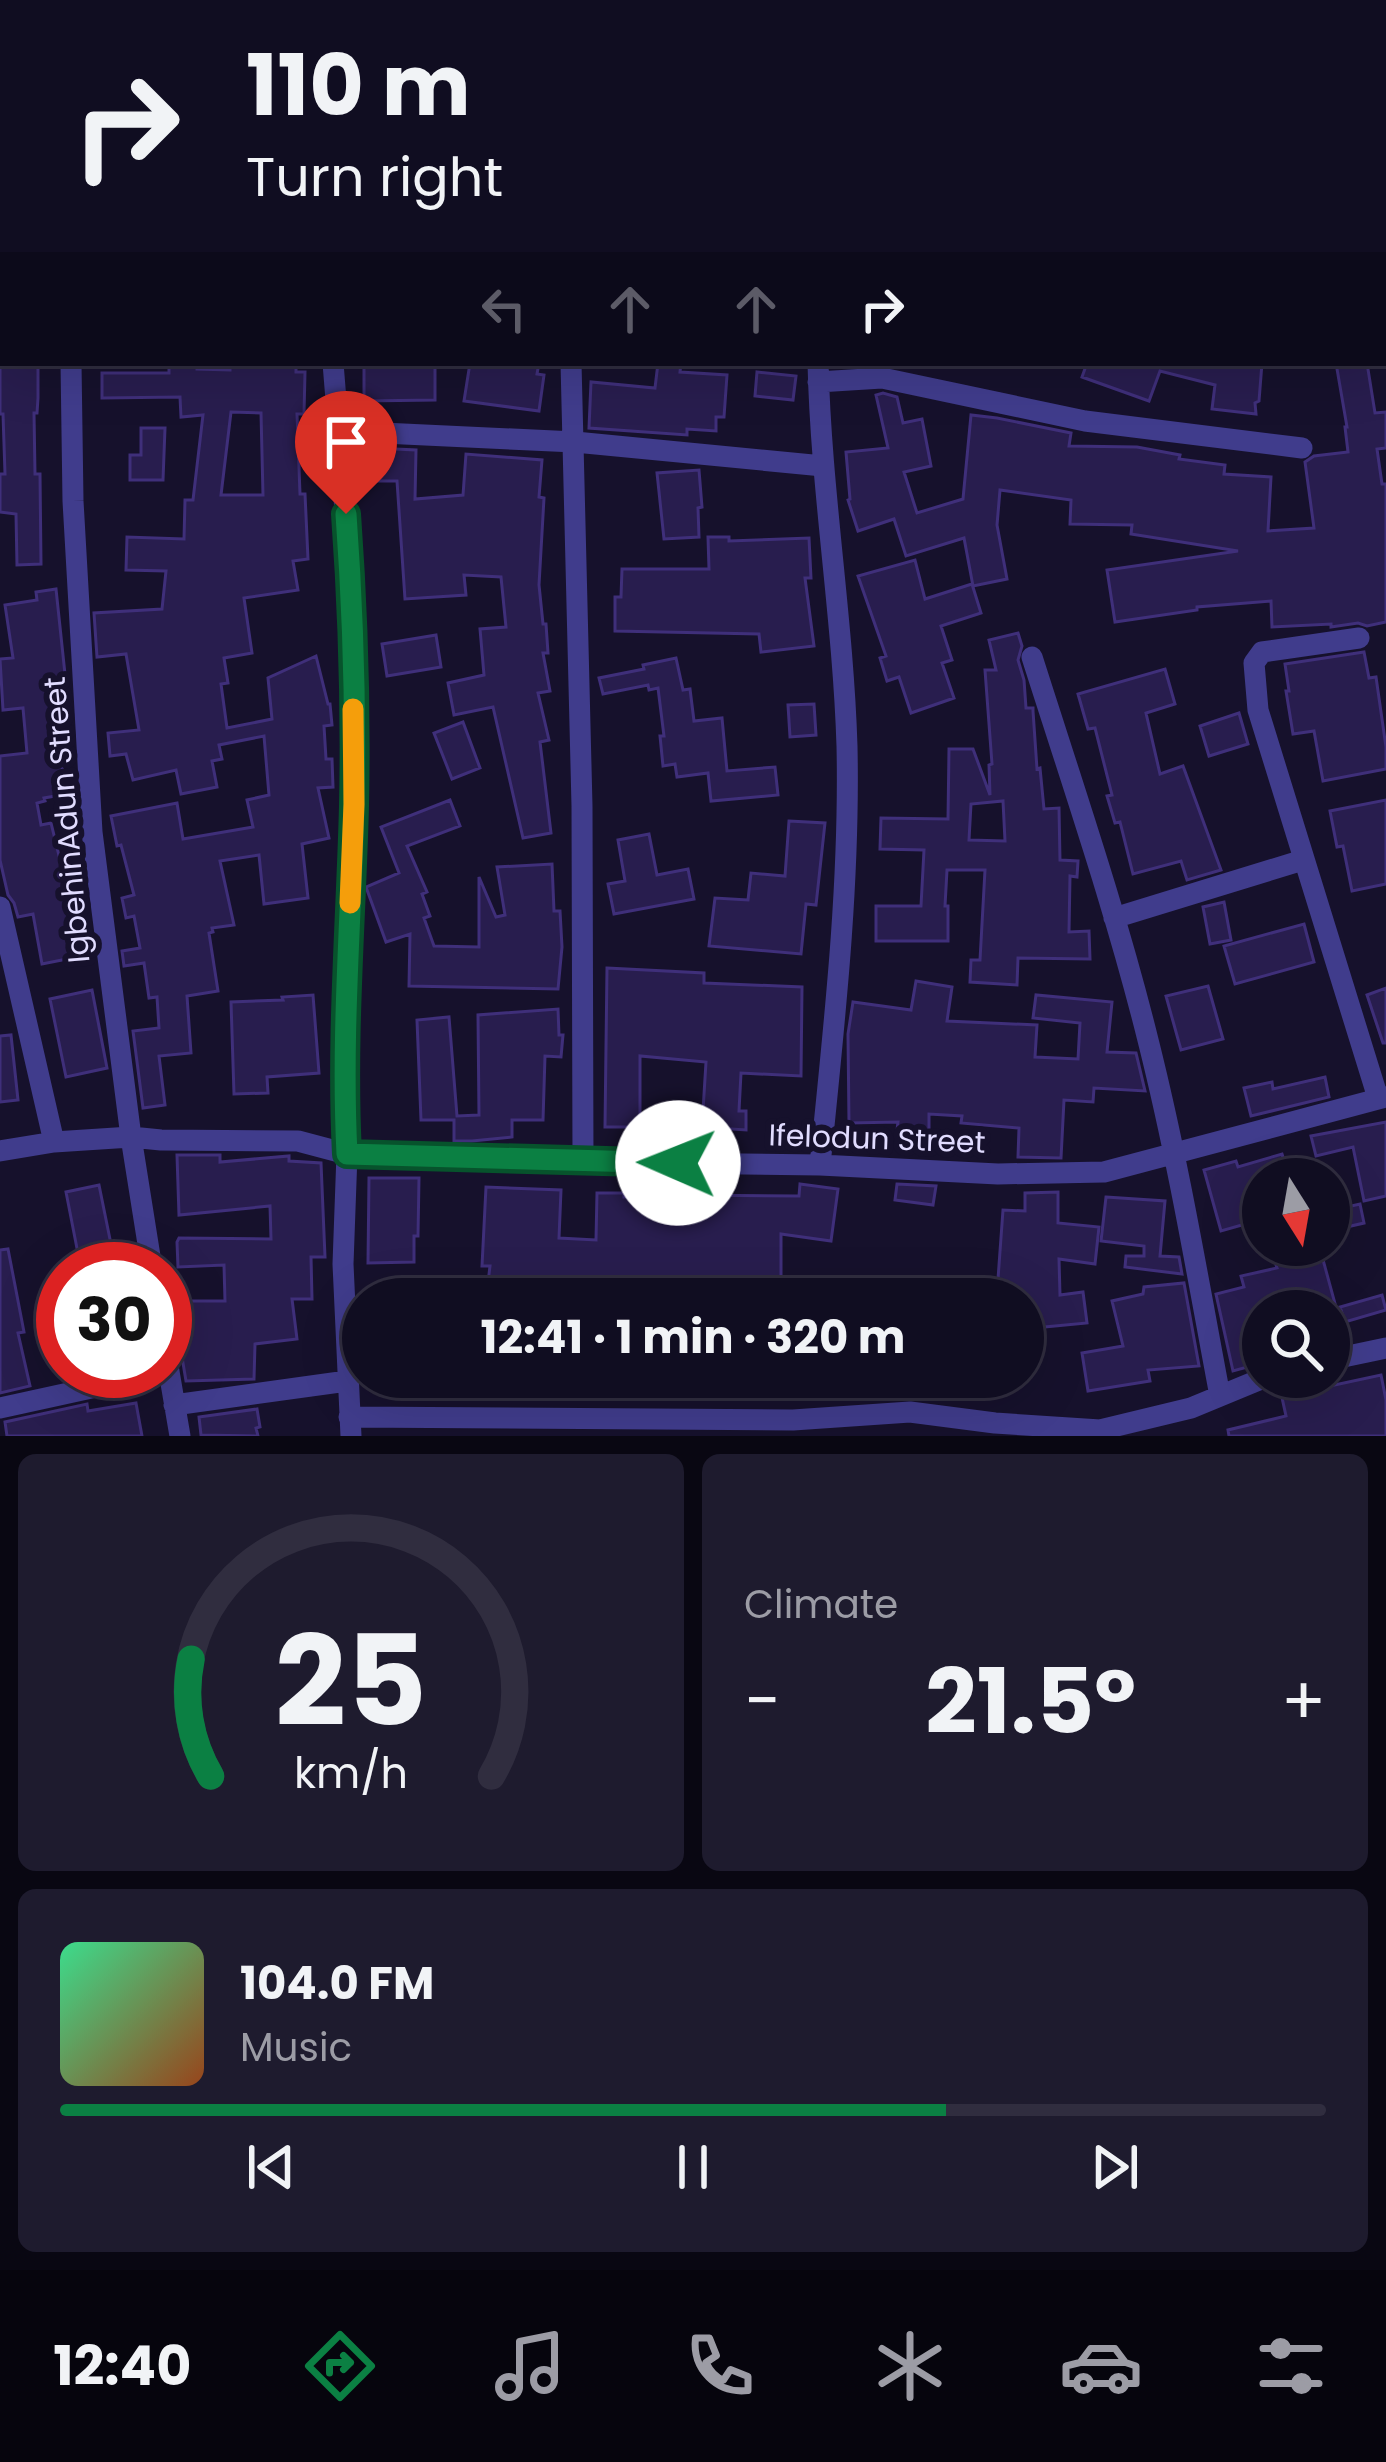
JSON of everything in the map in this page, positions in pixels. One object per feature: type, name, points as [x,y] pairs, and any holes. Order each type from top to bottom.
[{"type":"street","name":"IgbehinAdun Street","points":[[71,366],[73,501],[92,832],[148,1242]]},
{"type":"street","points":[[333,366],[352,620],[354,804],[343,1076],[347,1154],[343,1278]]},
{"type":"street","points":[[571,366],[582,830],[583,1162]]},
{"type":"street","points":[[820,1165],[840,972],[847,748],[818,373],[882,378],[1084,422],[1301,448]]},
{"type":"street","points":[[340,431],[575,442],[824,466]]},
{"type":"street","points":[[1359,638],[1262,652],[1254,663],[1258,710],[1382,1097]]},
{"type":"street","points":[[1032,657],[1149,1044],[1220,1396]]},
{"type":"street","points":[[1114,918],[1303,860]]},
{"type":"street","points":[[0,907],[54,1142]]},
{"type":"street","name":"Ifelodun Street","points":[[0,1151],[131,1136],[298,1141],[347,1154],[998,1174],[1104,1172],[1382,1097]]},
{"type":"street","points":[[1350,1356],[1386,1348]]},
{"type":"street","points":[[175,1405],[342,1382]]},
{"type":"street","points":[[350,1426],[793,1420],[910,1412],[1100,1430],[1191,1408],[1242,1387]]},
{"type":"street","points":[[0,1408],[36,1398]]},
{"type":"street","points":[[174,1398],[180,1436]]},
{"type":"building","points":[[0,366],[38,366],[34,413],[41,564],[17,565],[16,514],[0,512],[0,474],[5,474]]},
{"type":"building","points":[[169,366],[230,370],[230,366],[296,366],[296,372],[305,372],[304,414],[297,414],[308,559],[293,561],[298,590],[244,598],[252,653],[224,658],[228,683],[221,684],[227,728],[272,719],[268,678],[316,656],[332,725],[324,726],[333,787],[318,788],[329,838],[302,844],[308,898],[264,904],[259,855],[220,861],[234,925],[212,928],[209,933],[218,991],[187,996],[191,1053],[159,1056],[165,1105],[143,1108],[133,1031],[159,1028],[157,997],[149,998],[144,963],[124,966],[122,951],[140,948],[134,916],[126,918],[122,898],[134,895],[111,816],[177,803],[183,839],[253,827],[247,800],[269,795],[264,736],[219,745],[222,759],[212,761],[217,787],[181,794],[176,770],[133,780],[126,754],[110,756],[108,733],[139,730],[126,654],[97,657],[94,613],[162,609],[166,571],[126,570],[127,537],[184,539],[185,500],[193,500],[203,415],[181,417],[180,397],[102,398],[102,373],[169,373]],"holes":[[[231,412],[261,413],[263,495],[221,495]]]},
{"type":"building","points":[[435,366],[435,400],[364,401],[364,367]]},
{"type":"building","points":[[470,366],[538,366],[537,374],[544,375],[539,411],[464,401]]},
{"type":"building","points":[[658,366],[727,375],[724,417],[716,417],[716,431],[687,429],[687,435],[589,428],[591,382],[655,388]]},
{"type":"building","points":[[1086,366],[1262,366],[1256,414],[1212,409],[1215,385],[1160,371],[1149,401],[1082,377]]},
{"type":"building","points":[[1337,366],[1367,366],[1375,413],[1386,412],[1386,448],[1377,449],[1382,484],[1386,484],[1386,622],[1367,626],[1272,627],[1271,601],[1197,607],[1115,622],[1107,570],[1238,551],[1131,534],[1132,525],[1070,524],[1071,500],[1000,490],[997,525],[1007,579],[973,586],[964,538],[906,556],[894,519],[858,531],[848,500],[846,452],[888,448],[876,395],[883,393],[897,397],[903,423],[922,419],[931,466],[904,472],[917,513],[963,499],[971,415],[1071,433],[1069,446],[1137,447],[1225,465],[1224,474],[1271,477],[1268,531],[1314,528],[1305,462],[1314,456],[1348,452]]},
{"type":"building","points":[[757,372],[796,376],[793,400],[755,396]]},
{"type":"building","points":[[141,428],[165,428],[163,480],[130,480],[130,455],[141,455]]},
{"type":"building","points":[[373,448],[416,450],[415,499],[463,495],[466,454],[542,460],[539,585],[550,691],[538,693],[549,740],[540,742],[551,833],[523,838],[493,707],[454,715],[448,683],[484,675],[480,629],[506,627],[501,577],[464,575],[466,595],[405,599],[397,481],[372,481]]},
{"type":"building","points":[[699,470],[699,537],[664,539],[657,473]]},
{"type":"building","points":[[708,537],[729,537],[729,541],[809,538],[811,578],[805,578],[814,646],[761,652],[759,634],[615,631],[615,597],[621,597],[622,569],[709,569]]},
{"type":"building","points":[[915,560],[925,599],[972,584],[981,613],[941,626],[952,660],[942,663],[954,698],[911,713],[899,677],[887,681],[880,658],[886,656],[858,576]]},
{"type":"building","points":[[56,589],[69,712],[63,713],[67,745],[58,746],[67,794],[37,803],[41,825],[51,823],[87,955],[42,964],[33,914],[18,917],[0,860],[0,756],[27,753],[23,708],[3,710],[0,659],[13,658],[5,605],[37,600],[36,592]]},
{"type":"building","points":[[1018,633],[1022,646],[1018,660],[1026,708],[1033,708],[1044,809],[1059,808],[1060,860],[1078,861],[1077,877],[1070,876],[1069,932],[1089,931],[1090,959],[1018,958],[1017,985],[970,982],[971,960],[980,960],[985,870],[947,870],[948,941],[876,941],[876,906],[921,906],[924,850],[880,849],[881,818],[948,819],[949,749],[973,749],[990,795],[985,670],[996,670],[989,640]],"holes":[[[1003,801],[1005,841],[969,840],[971,804]]]},
{"type":"building","points":[[436,635],[441,667],[387,676],[382,644]]},
{"type":"building","points":[[1364,652],[1369,678],[1376,677],[1386,769],[1323,781],[1314,731],[1293,734],[1285,664]]},
{"type":"building","points":[[676,658],[683,690],[690,689],[694,721],[722,718],[727,771],[775,767],[778,795],[711,801],[708,773],[677,777],[675,764],[663,766],[658,688],[649,690],[648,685],[603,694],[599,678]]},
{"type":"building","points":[[1165,669],[1175,704],[1146,713],[1160,774],[1183,766],[1221,870],[1187,880],[1181,861],[1133,874],[1120,822],[1115,823],[1107,796],[1112,795],[1095,728],[1088,729],[1078,694]]},
{"type":"building","points":[[814,704],[816,735],[790,737],[788,705]]},
{"type":"building","points":[[1239,713],[1248,744],[1209,756],[1200,726]]},
{"type":"building","points":[[463,722],[480,768],[452,779],[434,733]]},
{"type":"building","points":[[450,800],[460,826],[407,846],[427,892],[422,894],[430,916],[424,918],[434,946],[479,947],[479,877],[496,917],[505,915],[497,867],[552,864],[554,911],[560,911],[562,947],[558,989],[409,986],[410,934],[386,942],[366,887],[399,873],[381,827]]},
{"type":"building","points":[[1386,800],[1386,884],[1352,891],[1330,811]]},
{"type":"building","points":[[789,821],[825,823],[816,905],[806,904],[801,954],[709,946],[715,898],[748,900],[751,873],[785,876]]},
{"type":"building","points":[[649,834],[657,875],[688,869],[694,899],[614,914],[608,884],[625,881],[618,840]]},
{"type":"building","points":[[1224,902],[1231,940],[1210,944],[1203,907]]},
{"type":"building","points":[[1304,924],[1314,962],[1235,984],[1224,946]]},
{"type":"building","points":[[607,968],[704,973],[704,983],[802,987],[801,1076],[741,1073],[739,1111],[746,1111],[746,1130],[702,1127],[706,1062],[640,1056],[640,1127],[605,1127]]},
{"type":"building","points":[[916,981],[952,987],[947,1021],[1037,1025],[1035,1057],[1078,1059],[1080,1023],[1033,1018],[1036,995],[1112,1002],[1107,1052],[1136,1053],[1145,1091],[1094,1088],[1093,1102],[1064,1100],[1061,1158],[1018,1157],[1019,1128],[961,1123],[962,1116],[929,1114],[929,1131],[897,1130],[898,1122],[849,1123],[848,1034],[853,1002],[911,1010]]},
{"type":"building","points":[[1208,986],[1223,1039],[1181,1050],[1166,996]]},
{"type":"building","points":[[1386,988],[1386,1043],[1383,1043],[1367,995]]},
{"type":"building","points":[[92,990],[107,1068],[66,1077],[50,999]]},
{"type":"building","points":[[313,995],[319,1073],[267,1077],[268,1093],[234,1094],[231,1002]]},
{"type":"building","points":[[558,1009],[561,1057],[545,1056],[543,1120],[512,1120],[512,1137],[454,1141],[454,1120],[421,1120],[417,1020],[449,1017],[457,1116],[479,1115],[478,1015]]},
{"type":"building","points":[[11,1035],[18,1100],[0,1102],[0,1036]]},
{"type":"building","points":[[1325,1077],[1329,1097],[1251,1116],[1244,1088],[1272,1082],[1273,1089]]},
{"type":"building","points":[[1386,1122],[1386,1196],[1364,1201],[1353,1147],[1316,1156],[1311,1136]]},
{"type":"building","points":[[177,1155],[220,1155],[220,1162],[289,1156],[289,1161],[321,1163],[325,1257],[311,1257],[312,1299],[292,1299],[297,1339],[255,1344],[254,1379],[192,1381],[192,1301],[225,1301],[224,1265],[192,1266],[192,1242],[177,1242],[179,1238],[271,1239],[270,1206],[179,1215]]},
{"type":"building","points":[[1236,1161],[1242,1166],[1242,1225],[1221,1231],[1204,1170]]},
{"type":"building","points":[[369,1178],[419,1178],[414,1262],[368,1263]]},
{"type":"building","points":[[800,1184],[838,1189],[831,1241],[781,1234],[781,1278],[489,1278],[490,1266],[482,1266],[486,1187],[561,1190],[559,1238],[596,1240],[597,1193],[685,1198],[799,1196]]},
{"type":"building","points":[[897,1184],[936,1186],[933,1205],[895,1200]]},
{"type":"building","points":[[99,1185],[111,1242],[76,1242],[66,1192]]},
{"type":"building","points":[[1058,1192],[1058,1223],[1099,1227],[1095,1264],[1059,1259],[1060,1295],[1083,1292],[1087,1323],[1044,1327],[1044,1278],[998,1278],[1003,1210],[1025,1211],[1025,1193]]},
{"type":"building","points":[[1106,1197],[1165,1201],[1160,1256],[1179,1257],[1182,1274],[1125,1267],[1126,1256],[1144,1256],[1144,1246],[1101,1241]]},
{"type":"building","points":[[1360,1204],[1364,1223],[1350,1226],[1350,1206]]},
{"type":"building","points":[[8,1249],[30,1386],[0,1393],[0,1250]]},
{"type":"building","points":[[1325,1266],[1331,1290],[1242,1290],[1242,1369],[1233,1371],[1216,1294],[1244,1287],[1241,1276],[1277,1268]]},
{"type":"building","points":[[1184,1283],[1199,1366],[1148,1370],[1150,1381],[1088,1391],[1082,1353],[1123,1346],[1112,1301],[1143,1294],[1144,1287]]},
{"type":"building","points":[[1382,1295],[1386,1310],[1350,1321],[1350,1304]]},
{"type":"building","points":[[1381,1375],[1386,1436],[1229,1436],[1228,1430],[1286,1416],[1282,1398],[1350,1398],[1350,1382]]},
{"type":"building","points":[[136,1403],[142,1436],[7,1436],[5,1422],[87,1404],[88,1411]]},
{"type":"building","points":[[257,1409],[258,1436],[201,1435],[199,1417]]},
{"type":"slow traffic","points":[[350,903],[353,709]]},
{"type":"route","points":[[346,514],[352,597],[354,804],[343,1076],[347,1154],[678,1163]]}]
